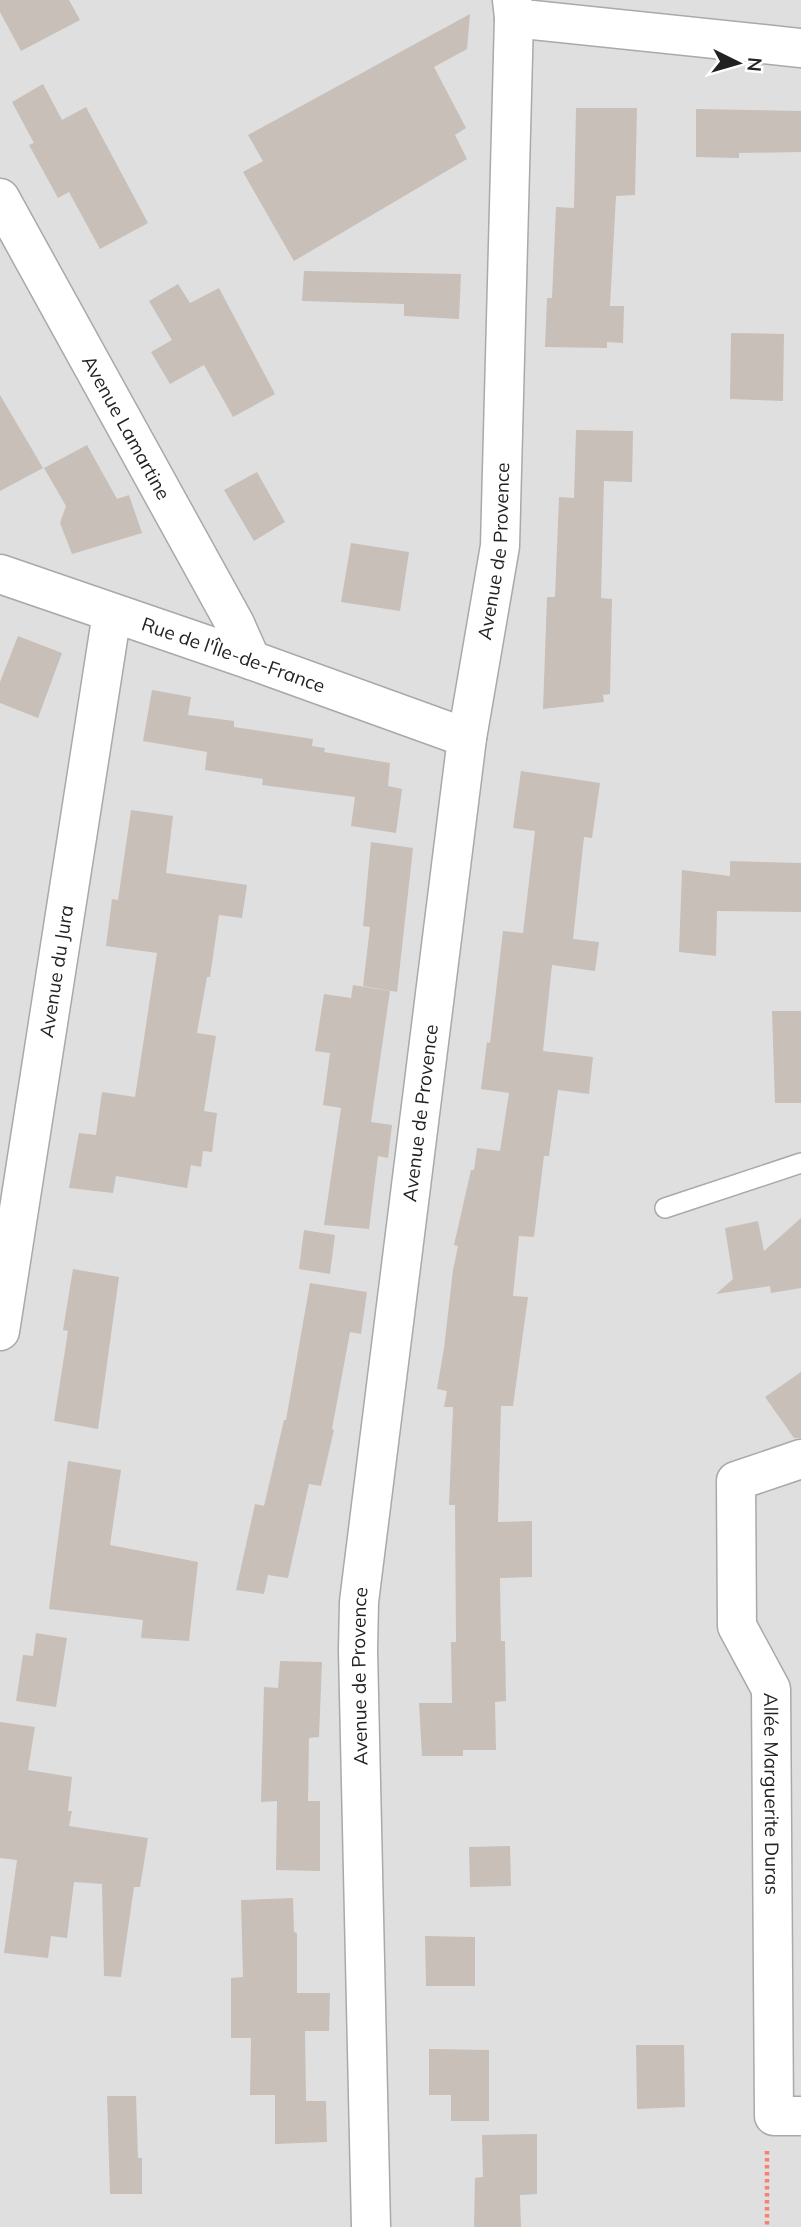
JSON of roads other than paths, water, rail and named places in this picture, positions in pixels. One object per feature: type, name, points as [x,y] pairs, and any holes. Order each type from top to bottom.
[{"type":"street","points":[[513,9],[801,48]]},
{"type":"street","name":"Avenue de Provence","points":[[371,2227],[359,1602],[467,738],[500,546],[513,9]]},
{"type":"street","name":"Avenue Lamartine","points":[[0,198],[234,624],[251,660]]},
{"type":"street","name":"Rue de l'Île-de-France","points":[[0,574],[467,738]]},
{"type":"street","name":"Avenue du Jura","points":[[0,1331],[112,613]]},
{"type":"street","name":"Allée Marguerite Duras","points":[[788,2116],[771,1689],[737,1626],[736,1481],[801,1459]]},
{"type":"lane","points":[[665,1208],[801,1163]]}]
